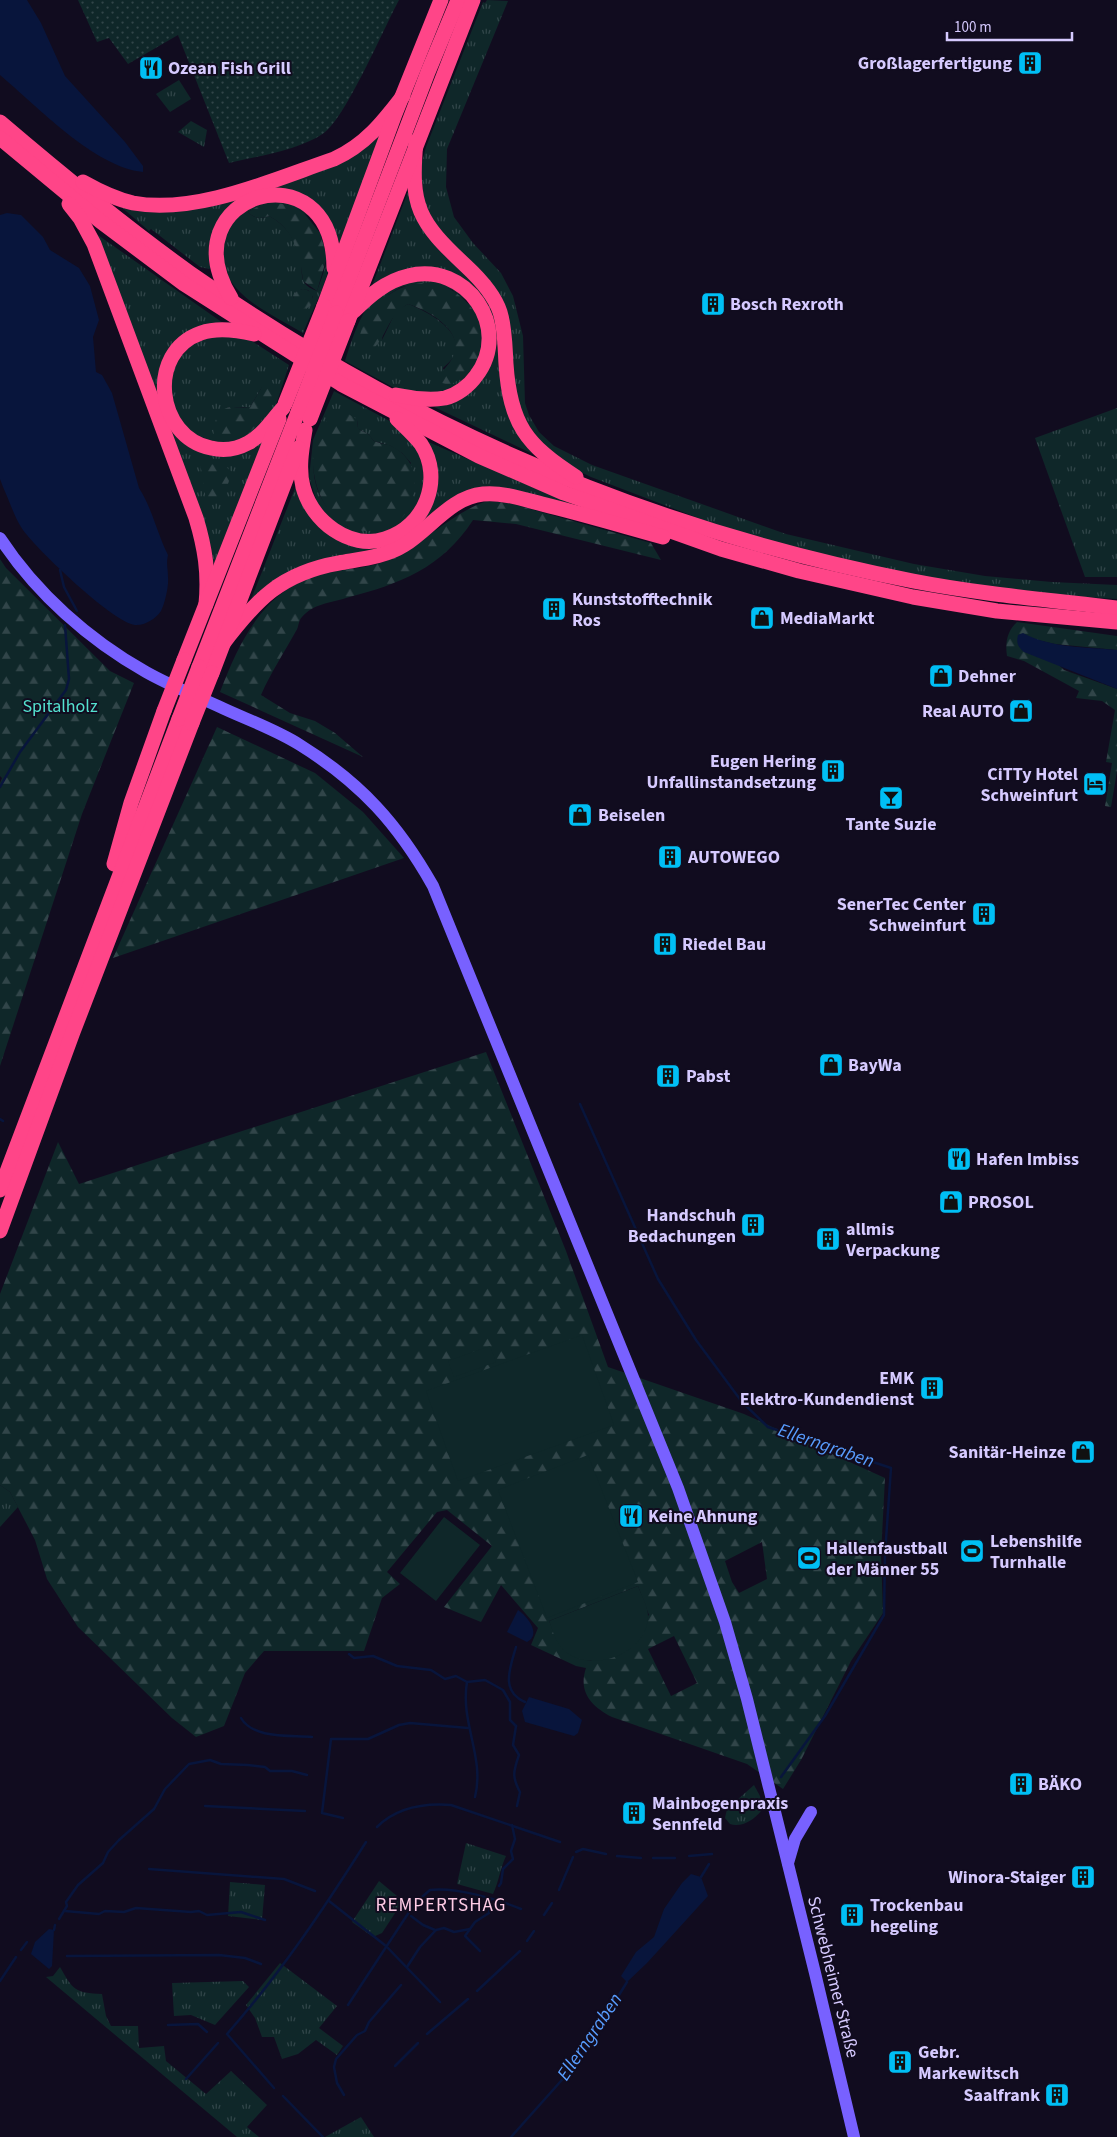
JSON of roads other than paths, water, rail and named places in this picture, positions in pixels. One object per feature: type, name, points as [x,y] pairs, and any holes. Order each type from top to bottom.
[{"type":"highway","points":[[334,279],[441,0]]},
{"type":"highway","points":[[0,1231],[205,670],[296,414],[339,314],[424,81],[458,0]]},
{"type":"highway","points":[[102,919],[112,871],[131,803],[164,711],[206,604],[296,414],[416,141],[473,0]]},
{"type":"highway","points":[[42,157],[76,179],[112,197],[133,203],[163,206],[184,205],[209,200],[334,160],[350,152],[376,130],[403,96]]},
{"type":"highway","points":[[0,122],[149,243],[233,302],[381,392],[484,444],[602,494],[698,528],[813,559],[957,589],[1117,608]]},
{"type":"highway","points":[[0,138],[53,183],[184,284],[261,335],[384,408],[479,456],[564,493],[721,549],[799,571],[913,597],[1030,615],[1117,622]]},
{"type":"highway","points":[[416,141],[414,188],[419,209],[445,246],[490,293],[500,312],[508,383],[518,423],[529,440],[549,459],[602,494]]},
{"type":"highway","points":[[53,183],[80,218],[94,244],[196,518],[208,567],[206,604]]},
{"type":"highway","points":[[233,302],[219,275],[216,261],[216,246],[221,230],[235,210],[253,198],[272,194],[298,199],[310,207],[324,222],[332,242],[334,279],[339,314]]},
{"type":"highway","points":[[339,314],[381,288],[408,276],[424,273],[445,276],[459,282],[475,296],[482,306],[489,323],[490,340],[488,355],[483,366],[466,386],[447,397],[431,399],[381,392]]},
{"type":"highway","points":[[261,335],[228,329],[201,333],[183,345],[175,354],[164,376],[163,390],[172,421],[192,440],[203,446],[227,449],[240,446],[296,414]]},
{"type":"highway","points":[[296,414],[303,487],[314,511],[327,526],[346,537],[367,540],[384,539],[403,530],[418,517],[430,496],[432,477],[428,458],[420,444],[384,408]]},
{"type":"highway","points":[[222,645],[296,414]]},
{"type":"highway","points":[[205,670],[222,645],[261,598],[284,582],[304,572],[384,554],[404,546],[448,510],[464,500],[482,494],[520,499],[692,546],[721,549]]},
{"type":"highway","points":[[1100,606],[1117,604]]},
{"type":"highway","points":[[1030,615],[1070,626],[1117,632]]},
{"type":"highway","points":[[0,1190],[102,919],[186,721]]},
{"type":"main road","name":"Schwebheimer Straße","points":[[0,538],[14,559],[47,596],[81,627],[115,653],[148,673],[298,744],[326,763],[372,802],[392,822],[433,886],[678,1488],[725,1622],[778,1825],[854,2137]]},
{"type":"main road","points":[[788,1865],[795,1839],[811,1812]]},
{"type":"water","points":[[0,0],[27,0],[41,23],[65,76],[125,142],[143,166],[143,172],[124,168],[86,147],[49,118],[0,75]]},
{"type":"water","points":[[7,213],[21,215],[43,237],[50,250],[79,268],[90,286],[99,320],[93,337],[96,372],[102,375],[112,393],[139,488],[168,555],[168,585],[161,611],[156,617],[142,624],[135,625],[111,613],[47,557],[20,525],[0,479],[0,215]]},
{"type":"water","points":[[1023,633],[1045,642],[1117,650],[1117,689],[1024,652],[1017,643],[1018,635]]},
{"type":"water","points":[[518,1610],[532,1625],[533,1634],[527,1642],[507,1632]]},
{"type":"water","points":[[529,1697],[569,1709],[582,1720],[578,1733],[574,1736],[525,1722],[522,1711]]},
{"type":"water","points":[[691,1874],[701,1877],[708,1896],[647,1963],[627,1982],[621,1976],[636,1952],[654,1937],[664,1909],[682,1883]]},
{"type":"water","points":[[49,1929],[54,1930],[52,1966],[49,1969],[31,1954],[35,1942]]},
{"type":"waterway","points":[[60,570],[64,587],[77,611]]},
{"type":"waterway","points":[[0,787],[20,752],[66,690],[69,679],[65,625]]},
{"type":"waterway","name":"Ellerngraben","points":[[580,1104],[658,1279],[696,1340],[742,1402],[768,1427],[891,1468],[885,1554],[884,1615],[825,1716],[781,1777]]},
{"type":"waterway","points":[[516,1647],[510,1671],[510,1685],[512,1692],[525,1702]]},
{"type":"waterway","points":[[349,1654],[354,1658],[373,1656],[397,1666],[431,1670],[445,1679],[456,1676],[467,1682],[485,1680],[503,1690],[510,1702],[510,1720],[516,1726]]},
{"type":"waterway","points":[[467,1682],[467,1712],[477,1768],[475,1797]]},
{"type":"waterway","points":[[241,1718],[254,1730],[263,1733],[312,1737]]},
{"type":"waterway","points":[[343,1818],[322,1813],[331,1739],[368,1739],[399,1725],[410,1723],[468,1728]]},
{"type":"waterway","points":[[516,1726],[513,1745],[519,1755],[514,1774],[520,1792],[517,1806]]},
{"type":"waterway","points":[[59,1919],[67,1906],[66,1902],[78,1885],[103,1863],[108,1852],[119,1840],[154,1809],[165,1789],[189,1764],[210,1760],[221,1764],[265,1767],[270,1771],[292,1771],[307,1775]]},
{"type":"waterway","points":[[377,1827],[393,1815],[411,1808],[451,1805],[560,1842]]},
{"type":"waterway","points":[[205,1806],[305,1811]]},
{"type":"waterway","points":[[499,1886],[503,1869],[513,1859],[511,1851],[515,1839],[512,1825]]},
{"type":"waterway","points":[[274,2088],[227,2034],[300,1941],[366,1842]]},
{"type":"waterway","points":[[576,1852],[583,1849],[606,1854]]},
{"type":"waterway","points":[[689,1856],[712,1854]]},
{"type":"waterway","points":[[617,1856],[641,1858]]},
{"type":"waterway","points":[[559,1890],[573,1857]]},
{"type":"waterway","points":[[653,1858],[675,1858]]},
{"type":"waterway","name":"Ellerngraben","points":[[701,1877],[709,1864]]},
{"type":"waterway","points":[[149,1869],[284,1879],[315,1891]]},
{"type":"waterway","points":[[348,2005],[415,1903],[430,1890],[452,1890],[476,1895],[521,1909]]},
{"type":"waterway","points":[[407,1967],[420,1947],[436,1930],[444,1928],[454,1932],[470,1929],[475,1922],[489,1913],[491,1899]]},
{"type":"waterway","points":[[329,1901],[386,1946],[440,2002]]},
{"type":"waterway","points":[[544,1915],[552,1903]]},
{"type":"waterway","points":[[65,1911],[99,1914],[105,1911],[124,1912],[136,1908],[199,1911],[207,1915],[241,1912],[265,1920]]},
{"type":"waterway","points":[[411,1916],[423,1925],[435,1930]]},
{"type":"waterway","points":[[54,1930],[55,1925]]},
{"type":"waterway","points":[[470,1929],[465,1936],[480,1951]]},
{"type":"waterway","points":[[527,1941],[534,1931]]},
{"type":"waterway","points":[[21,1950],[27,1942]]},
{"type":"waterway","points":[[477,1991],[520,1951]]},
{"type":"waterway","points":[[67,1956],[219,1955],[245,1958],[261,1964]]},
{"type":"waterway","points":[[0,1981],[16,1957]]},
{"type":"waterway","name":"Ellerngraben","points":[[511,2137],[577,2063],[627,1982]]},
{"type":"waterway","points":[[344,2095],[337,2083],[334,2067],[336,2059],[357,2035],[365,2031],[369,2022],[401,1985]]},
{"type":"waterway","points":[[427,2034],[468,1999]]},
{"type":"waterway","points":[[168,2025],[198,2024],[207,2032]]},
{"type":"waterway","points":[[186,2079],[218,2043]]},
{"type":"waterway","points":[[395,2066],[418,2043]]},
{"type":"waterway","points":[[283,2096],[323,2137]]},
{"type":"place","name":"Großlagerfertigung","points":[[1030,63]]},
{"type":"place","name":"Ozean Fish Grill","points":[[151,68]]},
{"type":"place","name":"Bosch Rexroth","points":[[713,304]]},
{"type":"place","name":"Kunststofftechnik Ros","points":[[554,609]]},
{"type":"place","name":"MediaMarkt","points":[[762,618]]},
{"type":"place","name":"Dehner","points":[[941,676]]},
{"type":"place","name":"Real AUTO","points":[[1021,711]]},
{"type":"place","name":"Eugen Hering Unfallinstandsetzung","points":[[833,771]]},
{"type":"place","name":"CiTTy Hotel Schweinfurt","points":[[1095,784]]},
{"type":"place","name":"Tante Suzie","points":[[891,798]]},
{"type":"place","name":"Beiselen","points":[[580,815]]},
{"type":"place","name":"AUTOWEGO","points":[[670,857]]},
{"type":"place","name":"SenerTec Center Schweinfurt","points":[[984,914]]},
{"type":"place","name":"Riedel Bau","points":[[665,944]]},
{"type":"place","name":"BayWa","points":[[831,1065]]},
{"type":"place","name":"Pabst","points":[[668,1076]]},
{"type":"place","name":"Hafen Imbiss","points":[[959,1159]]},
{"type":"place","name":"PROSOL","points":[[951,1202]]},
{"type":"place","name":"Handschuh Bedachungen","points":[[753,1225]]},
{"type":"place","name":"allmis Verpackung","points":[[828,1239]]},
{"type":"place","name":"EMK Elektro-Kundendienst","points":[[932,1388]]},
{"type":"place","name":"Sanitär-Heinze","points":[[1083,1452]]},
{"type":"place","name":"Keine Ahnung","points":[[631,1516]]},
{"type":"place","name":"Lebenshilfe Turnhalle","points":[[972,1551]]},
{"type":"place","name":"Hallenfaustball der Männer 55","points":[[809,1558]]},
{"type":"place","name":"BÄKO","points":[[1021,1784]]},
{"type":"place","name":"Mainbogenpraxis Sennfeld","points":[[634,1813]]},
{"type":"place","name":"Winora-Staiger","points":[[1083,1877]]},
{"type":"place","name":"Trockenbau hegeling","points":[[852,1915]]},
{"type":"place","name":"Gebr. Markewitsch","points":[[900,2062]]},
{"type":"place","name":"Saalfrank","points":[[1057,2095]]},
{"type":"district","name":"REMPERTSHAG","points":[[441,1905]]},
{"type":"park label","name":"Spitalholz","points":[[60,706]]}]
